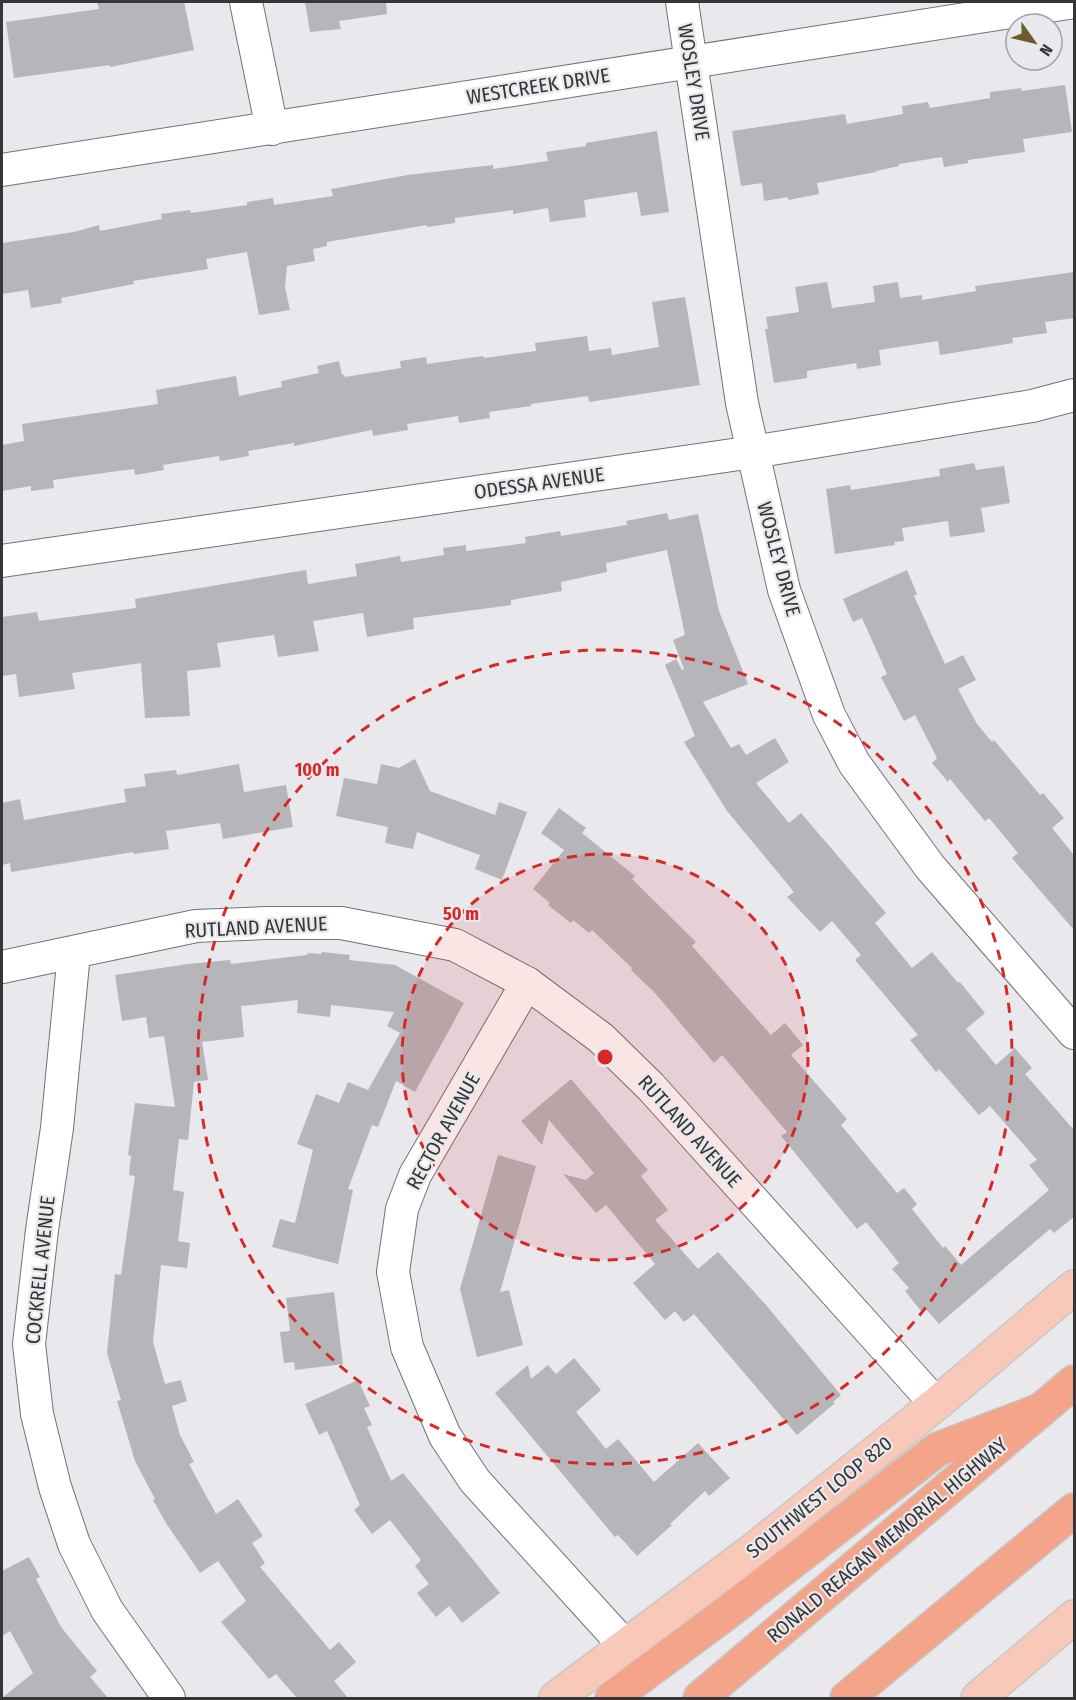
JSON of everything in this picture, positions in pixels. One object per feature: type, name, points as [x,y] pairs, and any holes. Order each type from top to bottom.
[{"type":"highway","name":"RONALD REAGAN MEMORIAL HIGHWAY","points":[[700,1698],[1074,1382]]},
{"type":"highway","points":[[612,1698],[725,1614],[938,1449],[1041,1410]]},
{"type":"highway","points":[[847,1698],[1074,1510]]},
{"type":"main road","name":"SOUTHWEST LOOP 820","points":[[556,1698],[752,1551],[936,1404],[1074,1287]]},
{"type":"main road","points":[[978,1698],[1074,1617]]},
{"type":"street","points":[[246,2],[272,129]]},
{"type":"street","name":"WOSLEY DRIVE","points":[[682,2],[742,403],[784,590],[829,715],[854,763],[930,867],[1074,1033]]},
{"type":"street","name":"WESTCREEK DRIVE","points":[[2,170],[1074,2]]},
{"type":"street","name":"ODESSA AVENUE","points":[[2,561],[753,452],[1032,406],[1074,395]]},
{"type":"street","name":"RUTLAND AVENUE","points":[[2,968],[196,926],[341,923],[455,945],[527,983],[601,1038],[651,1087],[936,1404]]},
{"type":"street","name":"COCKRELL AVENUE","points":[[74,953],[57,1128],[29,1344],[37,1414],[55,1487],[74,1544],[107,1610],[169,1698]]},
{"type":"street","name":"RECTOR AVENUE","points":[[527,983],[415,1175],[402,1209],[393,1272],[407,1347],[445,1436],[475,1481],[625,1646]]},
{"type":"building","points":[[97,2],[184,2],[194,50],[110,67],[110,65],[14,78],[6,22],[99,9]]},
{"type":"building","points":[[305,2],[386,2],[387,14],[339,21],[341,29],[310,32]]},
{"type":"building","points":[[1065,85],[1072,132],[1023,139],[1025,152],[968,160],[968,163],[944,167],[942,157],[899,164],[899,166],[876,172],[817,183],[819,194],[788,200],[788,197],[764,201],[762,183],[741,186],[732,131],[845,114],[847,124],[903,114],[902,106],[928,102],[930,108],[990,98],[990,92],[1021,88],[1022,91]]},
{"type":"building","points":[[657,131],[669,212],[641,216],[637,192],[584,200],[586,217],[550,222],[548,208],[513,214],[513,210],[455,218],[455,223],[427,227],[427,225],[327,242],[327,246],[313,249],[315,261],[287,266],[285,287],[290,310],[259,315],[247,252],[206,259],[208,269],[133,281],[134,284],[61,298],[62,303],[31,308],[28,290],[2,294],[2,243],[74,232],[99,225],[100,231],[162,219],[161,214],[190,210],[191,213],[247,205],[247,202],[273,198],[274,205],[333,196],[331,189],[408,175],[493,165],[493,169],[548,161],[546,152]]},
{"type":"building","points":[[1074,272],[1074,318],[1045,322],[1047,333],[1012,338],[1013,343],[940,355],[938,341],[879,350],[881,365],[857,369],[856,363],[807,371],[807,378],[774,383],[765,329],[768,329],[766,317],[799,312],[795,287],[827,282],[832,308],[875,302],[873,286],[898,282],[900,298],[922,295],[922,300],[976,291],[975,286]]},
{"type":"building","points":[[685,297],[700,385],[589,402],[588,396],[531,404],[531,406],[489,412],[490,418],[459,423],[458,416],[407,424],[408,430],[373,436],[372,430],[294,446],[294,443],[248,451],[249,456],[220,461],[219,456],[163,465],[164,470],[135,475],[134,469],[53,480],[54,488],[31,491],[31,486],[2,491],[2,445],[24,441],[22,424],[158,404],[156,390],[236,376],[239,396],[282,387],[281,381],[319,373],[317,366],[339,361],[342,375],[344,374],[345,377],[401,368],[400,361],[426,357],[427,364],[483,356],[484,358],[536,351],[535,343],[587,336],[589,351],[611,348],[612,355],[659,347],[652,302]]},
{"type":"building","points":[[974,463],[976,470],[1004,466],[1010,503],[981,508],[985,532],[950,537],[948,521],[902,528],[904,541],[894,542],[895,545],[835,554],[826,489],[850,485],[851,490],[940,476],[939,469]]},
{"type":"building","points":[[667,513],[669,520],[698,514],[719,611],[748,684],[703,702],[731,748],[739,744],[746,755],[775,738],[789,762],[756,783],[789,823],[801,813],[886,913],[875,923],[912,968],[932,952],[958,983],[959,981],[985,1013],[966,1029],[996,1065],[1015,1048],[1032,1068],[1025,1074],[1074,1130],[1074,1217],[1054,1233],[1050,1229],[939,1324],[925,1308],[921,1311],[905,1291],[909,1288],[892,1269],[899,1263],[866,1222],[857,1229],[781,1136],[787,1132],[722,1055],[714,1063],[655,993],[631,970],[632,968],[592,930],[589,933],[573,920],[571,923],[548,905],[550,903],[533,889],[564,850],[541,833],[559,808],[586,828],[582,833],[635,876],[632,879],[696,942],[692,946],[771,1035],[785,1023],[803,1045],[791,1055],[847,1119],[841,1125],[897,1193],[904,1188],[917,1204],[912,1209],[943,1248],[945,1246],[961,1265],[1049,1190],[1029,1165],[1037,1160],[990,1106],[979,1115],[939,1069],[936,1072],[910,1040],[918,1035],[855,960],[861,955],[832,921],[820,932],[787,897],[794,892],[727,811],[684,742],[695,736],[665,665],[676,659],[682,670],[684,669],[673,640],[685,635],[667,550],[606,563],[607,572],[561,582],[562,591],[511,600],[511,605],[413,618],[414,629],[367,637],[363,613],[313,621],[319,651],[278,657],[274,635],[217,643],[221,667],[187,671],[190,716],[145,718],[141,663],[72,673],[75,689],[19,697],[16,674],[2,676],[2,617],[37,612],[39,621],[136,608],[135,599],[306,570],[308,584],[357,576],[355,564],[400,556],[401,562],[444,555],[443,548],[466,545],[466,551],[526,543],[525,537],[560,531],[561,536],[627,525],[626,521]]},
{"type":"building","points":[[907,570],[917,594],[914,596],[945,664],[963,655],[976,680],[958,689],[977,724],[992,742],[994,740],[1040,795],[1043,793],[1064,818],[1052,828],[1074,855],[1074,930],[1012,858],[1018,853],[989,818],[985,821],[950,779],[948,782],[932,763],[937,758],[915,715],[904,721],[881,677],[887,674],[862,618],[853,622],[843,599]]},
{"type":"building","points":[[415,759],[430,791],[495,815],[499,802],[527,812],[502,880],[475,869],[480,855],[417,832],[413,849],[385,843],[388,827],[336,816],[344,778],[377,784],[381,764],[399,768]]},
{"type":"building","points":[[239,764],[244,792],[286,785],[293,827],[223,839],[220,823],[166,831],[169,849],[134,854],[133,852],[11,872],[10,863],[2,865],[2,803],[20,799],[24,820],[126,802],[124,789],[146,786],[144,774],[176,770],[177,775]]},
{"type":"building","points":[[322,952],[350,955],[349,960],[395,965],[464,1003],[415,1092],[396,1081],[378,1127],[372,1125],[348,1189],[353,1190],[338,1264],[272,1247],[280,1219],[295,1223],[313,1150],[297,1144],[316,1094],[339,1103],[348,1082],[368,1090],[400,1033],[387,1026],[394,1012],[331,1005],[330,1017],[297,1013],[298,1000],[241,1006],[244,1037],[202,1042],[208,1080],[194,1082],[188,1140],[179,1139],[173,1190],[184,1192],[178,1241],[190,1243],[187,1268],[161,1265],[153,1342],[165,1384],[181,1380],[187,1401],[172,1406],[180,1435],[194,1462],[189,1464],[216,1514],[238,1499],[263,1536],[252,1543],[265,1563],[260,1567],[330,1650],[339,1642],[356,1662],[334,1681],[348,1698],[297,1698],[276,1674],[269,1679],[221,1622],[246,1601],[218,1561],[200,1573],[153,1500],[155,1499],[135,1461],[117,1401],[121,1400],[107,1353],[115,1274],[121,1275],[135,1176],[129,1175],[131,1156],[128,1155],[135,1103],[175,1107],[164,1036],[149,1038],[146,1017],[122,1021],[115,975],[188,964],[230,960],[231,964],[307,955],[308,953],[321,954]]},
{"type":"building","points":[[571,1079],[648,1170],[641,1176],[668,1210],[655,1220],[698,1269],[718,1252],[766,1305],[841,1395],[833,1402],[835,1403],[797,1435],[694,1314],[684,1322],[675,1311],[665,1320],[633,1283],[655,1264],[606,1205],[596,1213],[563,1174],[586,1180],[594,1173],[549,1120],[542,1145],[521,1121]]},
{"type":"building","points":[[498,1155],[536,1166],[500,1292],[509,1290],[523,1345],[477,1357],[460,1289]]},
{"type":"building","points":[[334,1292],[343,1364],[295,1370],[294,1362],[284,1363],[280,1332],[290,1331],[286,1298]]},
{"type":"building","points":[[574,1358],[601,1390],[576,1412],[606,1449],[618,1439],[654,1482],[698,1443],[730,1478],[709,1496],[705,1491],[637,1556],[618,1535],[615,1537],[495,1393],[528,1365],[531,1379],[548,1365],[556,1374]]},
{"type":"building","points":[[358,1380],[370,1406],[364,1408],[372,1425],[367,1427],[391,1481],[403,1473],[500,1593],[462,1623],[449,1606],[436,1617],[417,1593],[429,1584],[415,1566],[421,1560],[390,1520],[372,1534],[354,1510],[360,1505],[327,1431],[319,1435],[305,1404]]},
{"type":"building","points":[[29,1557],[40,1577],[36,1579],[61,1627],[97,1671],[90,1677],[108,1698],[2,1698],[33,1673],[10,1631],[2,1636],[2,1571]]}]
